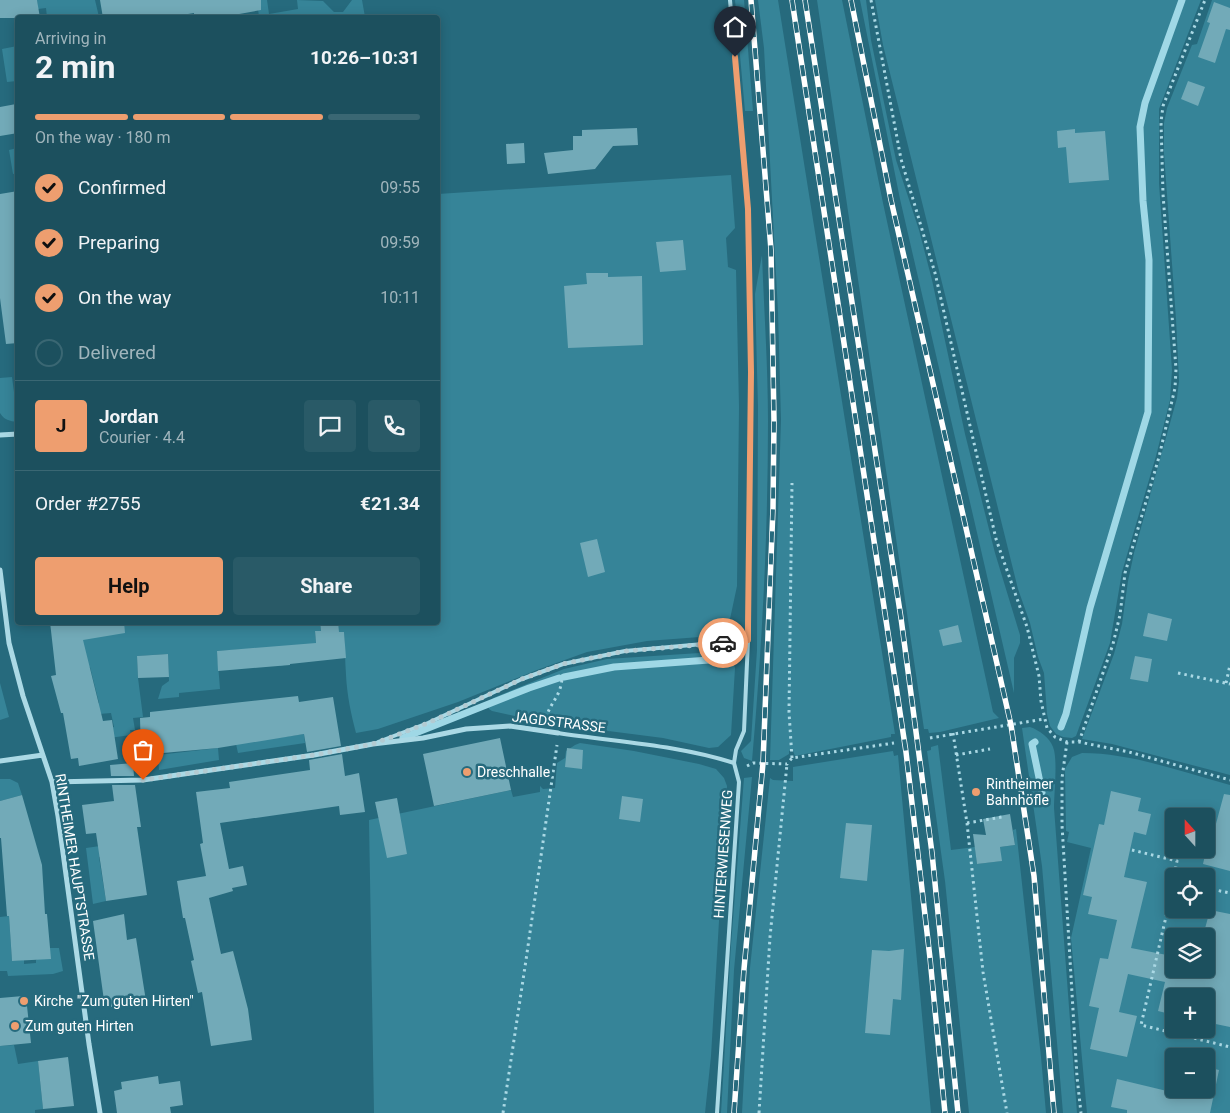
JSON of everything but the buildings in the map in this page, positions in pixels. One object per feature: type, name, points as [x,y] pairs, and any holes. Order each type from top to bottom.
[{"type":"street","points":[[0,435],[15,434]]},
{"type":"street","name":"RINTHEIMER HAUPTSTRASSE","points":[[0,570],[9,643],[23,696],[52,782],[100,1113]]},
{"type":"street","name":"JAGDSTRASSE","points":[[52,782],[143,780],[423,738],[466,729],[510,726],[558,733]]},
{"type":"street","points":[[0,761],[43,755]]},
{"type":"lane","name":"HINTERWIESENWEG","points":[[717,1113],[739,782],[734,763],[736,750],[744,730],[748,640],[751,372],[748,209],[730,0]]},
{"type":"lane","points":[[373,744],[428,723],[522,679],[563,664],[625,651],[748,640]]},
{"type":"lane","name":"JAGDSTRASSE","points":[[558,733],[665,747],[734,763]]},
{"type":"path","points":[[871,0],[901,159],[935,273],[996,539],[1027,628],[1047,728],[1055,737],[1067,742],[1079,742],[1129,752],[1230,780]]},
{"type":"path","points":[[1079,742],[1113,644],[1120,615],[1125,573],[1172,405],[1176,369],[1163,194],[1161,122],[1163,106],[1205,0]]},
{"type":"path","points":[[792,483],[789,712],[792,758]]},
{"type":"path","points":[[543,731],[547,712],[558,696],[562,681],[563,664]]},
{"type":"path","points":[[1178,672],[1228,684],[1230,665]]},
{"type":"path","points":[[930,738],[1044,719]]},
{"type":"path","points":[[503,1113],[558,733]]},
{"type":"path","points":[[953,733],[967,823],[983,972],[1007,1113]]},
{"type":"path","points":[[1067,742],[1062,778],[1062,825],[1077,1077],[1081,1113]]},
{"type":"path","points":[[759,1113],[770,937],[787,764],[792,758],[894,743]]},
{"type":"path","points":[[956,755],[990,749]]},
{"type":"path","points":[[734,763],[748,766],[753,763],[787,764]]},
{"type":"path","points":[[967,823],[1002,817]]},
{"type":"path","points":[[1132,850],[1177,862],[1176,868]]},
{"type":"path","points":[[1215,890],[1230,893]]},
{"type":"path","points":[[1165,918],[1141,1024],[1230,1046]]},
{"type":"shaded area","points":[[37,0],[95,0],[99,15],[47,15],[46,8],[38,9]]},
{"type":"shaded area","points":[[257,0],[267,0],[269,14],[298,9],[297,0],[323,1],[334,12],[343,12],[352,0],[362,0],[365,15],[259,15]]},
{"type":"shaded area","points":[[735,0],[744,0],[753,111],[745,111]]},
{"type":"shaded area","points":[[758,0],[778,0],[895,734],[891,734],[891,737],[795,756],[793,751],[789,751],[789,754],[779,760],[770,760],[781,420],[778,312],[764,48]]},
{"type":"shaded area","points":[[817,0],[842,0],[883,203],[993,712],[999,718],[940,732],[929,733],[928,729],[924,729]]},
{"type":"shaded area","points":[[860,0],[866,0],[871,40],[896,160],[919,230],[932,280],[965,434],[995,553],[1020,635],[1020,643],[1014,658],[1014,693],[900,199]]},
{"type":"shaded area","points":[[875,0],[1201,0],[1159,109],[1159,183],[1172,370],[1170,400],[1156,456],[1122,572],[1110,643],[1076,736],[1072,738],[1056,734],[1050,726],[1047,714],[1044,673],[1018,589],[883,45]]},
{"type":"shaded area","points":[[1212,0],[1230,0],[1230,775],[1112,744],[1082,739],[1114,654],[1122,624],[1134,553],[1177,398],[1179,381],[1164,153],[1164,123],[1167,108],[1192,45],[1197,44]]},
{"type":"shaded area","points":[[15,46],[15,81],[7,82],[2,49]]},
{"type":"shaded area","points":[[15,148],[15,174],[13,174],[9,150]]},
{"type":"shaded area","points":[[731,175],[735,228],[726,238],[728,267],[736,270],[739,407],[737,586],[730,619],[713,636],[647,641],[587,652],[458,702],[378,729],[356,733],[347,690],[344,632],[331,633],[338,625],[440,625],[440,194]]},
{"type":"shaded area","points":[[762,255],[767,359],[768,464],[766,549],[752,761],[744,758],[741,751],[751,741],[757,650],[758,407],[755,294]]},
{"type":"shaded area","points":[[12,377],[15,422],[5,419],[0,413],[0,378]]},
{"type":"shaded area","points":[[95,625],[320,625],[321,631],[315,631],[316,643],[293,663],[280,666],[279,647],[217,651],[220,689],[179,693],[179,697],[158,699],[162,686],[169,681],[168,654],[137,656],[143,717],[133,718],[135,730],[130,730],[131,735],[109,738],[107,729],[114,727],[111,713],[99,714],[96,704],[99,703],[90,667],[82,668],[77,640]]},
{"type":"shaded area","points":[[715,652],[728,657],[735,668],[731,735],[718,747],[709,748],[663,738],[546,723],[489,709],[488,704],[493,698],[564,669],[607,659]]},
{"type":"shaded area","points":[[0,683],[9,717],[0,720]]},
{"type":"shaded area","points":[[1030,727],[1040,732],[1052,744],[1056,768],[1054,808],[1077,1113],[1063,1113],[1042,866],[1022,728]]},
{"type":"shaded area","points":[[304,734],[305,743],[238,753],[236,744]]},
{"type":"shaded area","points":[[580,743],[634,751],[699,764],[716,769],[724,778],[727,786],[711,1056],[705,1113],[374,1113],[369,820],[511,790],[513,797],[540,792],[540,786],[543,789],[555,788],[557,763],[565,758],[566,751]]},
{"type":"shaded area","points":[[938,745],[951,850],[975,847],[977,864],[1001,861],[1000,847],[1015,845],[1013,830],[1016,829],[1046,1113],[969,1113],[945,881],[927,751],[931,750],[931,747]]},
{"type":"shaded area","points":[[218,748],[219,760],[159,770],[158,755]]},
{"type":"shaded area","points":[[893,751],[894,756],[898,755],[931,1113],[742,1113],[750,968],[770,778],[773,780],[793,781],[793,767]]},
{"type":"shaded area","points":[[1082,753],[1101,754],[1157,764],[1230,785],[1230,1113],[1087,1113],[1071,938],[1091,848],[1067,842],[1069,832],[1066,831],[1065,769],[1072,757]]},
{"type":"shaded area","points":[[752,777],[734,970],[727,1113],[721,1113],[731,945],[744,778]]},
{"type":"shaded area","points":[[0,779],[10,779],[18,783],[22,795],[0,801]]},
{"type":"shaded area","points":[[128,842],[129,852],[99,857],[106,901],[93,904],[86,848]]},
{"type":"shaded area","points":[[9,916],[12,961],[24,960],[24,964],[36,963],[36,960],[50,948],[59,948],[63,971],[53,974],[8,976],[7,971],[0,971],[0,917]]},
{"type":"shaded area","points":[[14,1045],[18,1064],[38,1061],[43,1109],[35,1110],[35,1113],[0,1113],[0,1046]]},
{"type":"waterway","points":[[1061,727],[1066,714],[1090,608],[1148,412],[1149,260],[1143,201],[1140,127],[1145,103],[1182,0]]},
{"type":"waterway","points":[[564,677],[614,667],[709,660]]},
{"type":"waterway","points":[[403,738],[559,678]]},
{"type":"waterway","points":[[1035,742],[1032,744],[1042,792]]},
{"type":"railway","points":[[734,1113],[744,969],[763,763],[773,508],[774,421],[771,250],[751,0]]},
{"type":"railway","points":[[792,0],[906,752],[930,958],[945,1113]]},
{"type":"railway","points":[[805,0],[901,618],[932,853],[958,1113]]},
{"type":"railway","points":[[851,0],[891,200],[1011,725],[1034,876],[1054,1113]]},
{"type":"way so far","points":[[143,780],[314,755],[373,744],[428,723],[522,679],[563,664],[625,651],[723,643]]},
{"type":"place","name":"Dreschhalle","points":[[467,772]]},
{"type":"place","name":"Rintheimer Bahnhöfle","points":[[976,792]]},
{"type":"place","name":"Kirche \"Zum guten Hirten\"","points":[[24,1001]]},
{"type":"place","name":"Zum guten Hirten","points":[[15,1026]]},
{"type":"route","points":[[723,643],[748,640],[751,476],[748,209],[735,57]]}]
